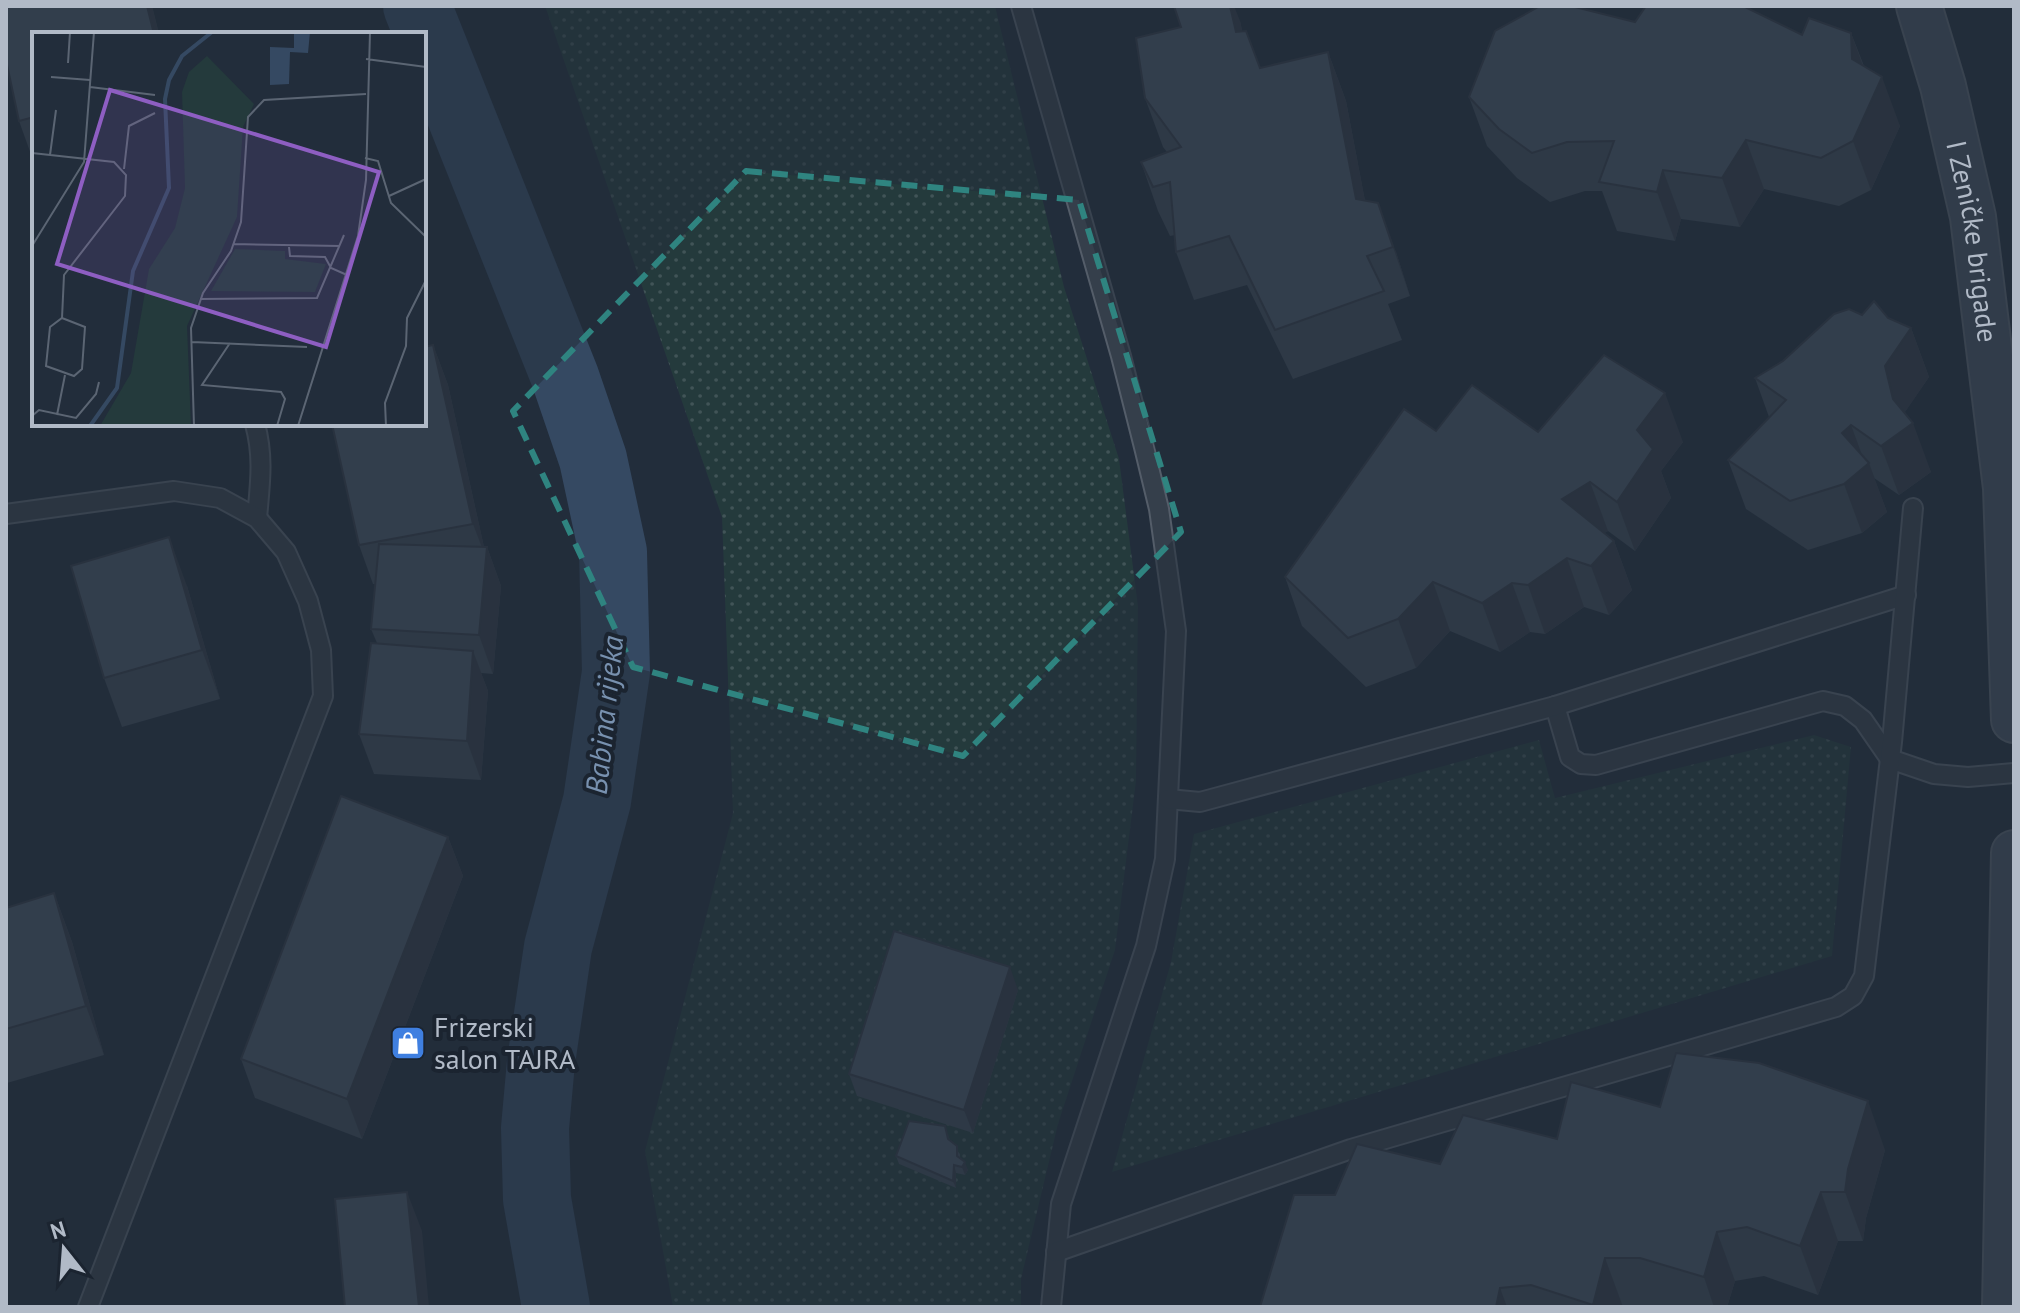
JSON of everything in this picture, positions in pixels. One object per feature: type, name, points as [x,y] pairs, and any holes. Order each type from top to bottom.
[{"type":"street","name":"I Zeničke brigade","points":[[1919,6],[1943,86],[1975,232],[2006,488],[2014,720]]},
{"type":"street","points":[[2005,1307],[2014,853]]},
{"type":"lane","points":[[1021,6],[1121,356],[1159,509],[1176,631],[1165,859],[1146,946],[1061,1204],[1051,1307]]},
{"type":"lane","points":[[256,426],[261,459],[257,518]]},
{"type":"lane","points":[[6,514],[174,491],[220,498],[257,518],[286,552],[308,601],[321,650],[323,696],[88,1307]]},
{"type":"lane","points":[[1056,1252],[1351,1149],[1836,1007],[1853,996],[1864,976],[1890,759],[1913,508]]},
{"type":"lane","points":[[1168,799],[1200,802],[1555,706],[1906,595]]},
{"type":"lane","points":[[1555,706],[1570,757],[1581,764],[1596,765],[1823,701],[1845,706],[1863,720],[1890,759],[1934,774],[1968,777],[2014,773]]},
{"type":"highlighted area","points":[[746,171],[1079,200],[1181,532],[963,756],[633,667],[513,411]]},
{"type":"green space","points":[[545,6],[995,6],[1064,287],[1119,459],[1138,606],[1136,781],[1115,950],[1058,1124],[1021,1279],[1021,1307],[673,1307],[645,1151],[733,813],[722,517]]},
{"type":"green space","points":[[1814,735],[1851,747],[1832,956],[1112,1172],[1171,962],[1194,834],[1539,740],[1555,798]]},
{"type":"building","points":[[6,6],[147,6],[154,32],[32,32],[32,118],[19,121],[6,60]]},
{"type":"building","points":[[1174,6],[1230,6],[1236,32],[1246,31],[1260,68],[1328,52],[1356,199],[1378,203],[1393,247],[1367,256],[1384,291],[1275,330],[1229,236],[1176,252],[1170,182],[1153,187],[1141,162],[1181,147],[1145,98],[1136,38],[1181,27]]},
{"type":"building","points":[[1540,6],[1571,6],[1635,22],[1646,6],[1743,6],[1802,35],[1809,18],[1851,33],[1852,59],[1882,77],[1853,141],[1821,158],[1746,140],[1722,178],[1663,170],[1657,192],[1599,182],[1614,141],[1567,142],[1532,153],[1499,129],[1469,97],[1495,31]]},
{"type":"building","points":[[1874,301],[1888,318],[1911,328],[1885,366],[1893,399],[1913,423],[1881,446],[1851,425],[1842,433],[1869,463],[1844,484],[1790,501],[1728,460],[1786,400],[1755,378],[1783,361],[1834,314],[1849,309],[1862,315]]},
{"type":"building","points":[[433,345],[473,524],[359,545],[332,426],[426,426],[426,347]]},
{"type":"building","points":[[1604,355],[1665,393],[1637,430],[1653,449],[1617,502],[1590,482],[1562,499],[1614,541],[1591,566],[1567,558],[1528,585],[1512,583],[1482,603],[1433,582],[1398,619],[1348,638],[1285,577],[1404,409],[1436,431],[1472,385],[1538,432]]},
{"type":"building","points":[[169,537],[202,650],[104,678],[71,566]]},
{"type":"building","points":[[379,544],[487,547],[479,635],[371,629]]},
{"type":"building","points":[[371,643],[473,651],[467,741],[359,734]]},
{"type":"building","points":[[341,796],[448,837],[347,1099],[241,1059]]},
{"type":"building","points":[[54,893],[86,1006],[6,1029],[6,908]]},
{"type":"building","points":[[894,931],[1010,967],[964,1110],[849,1074]]},
{"type":"building","points":[[1676,1053],[1759,1063],[1868,1101],[1848,1169],[1845,1192],[1821,1192],[1800,1246],[1747,1227],[1717,1232],[1704,1277],[1640,1258],[1605,1258],[1593,1305],[1531,1285],[1500,1288],[1496,1307],[1260,1307],[1294,1195],[1335,1195],[1357,1144],[1440,1164],[1463,1115],[1557,1139],[1571,1082],[1660,1107]]},
{"type":"building","points":[[909,1121],[945,1126],[948,1139],[957,1146],[957,1156],[965,1162],[962,1167],[954,1165],[953,1181],[896,1156]]},
{"type":"building","points":[[407,1192],[419,1307],[345,1307],[335,1199]]},
{"type":"waterway","name":"Babina rijeka","points":[[417,6],[565,377],[593,459],[613,552],[616,672],[597,801],[558,947],[535,1128],[537,1199],[556,1307]]},
{"type":"place","name":"Frizerski salon TAJRA","points":[[408,1043]]}]
